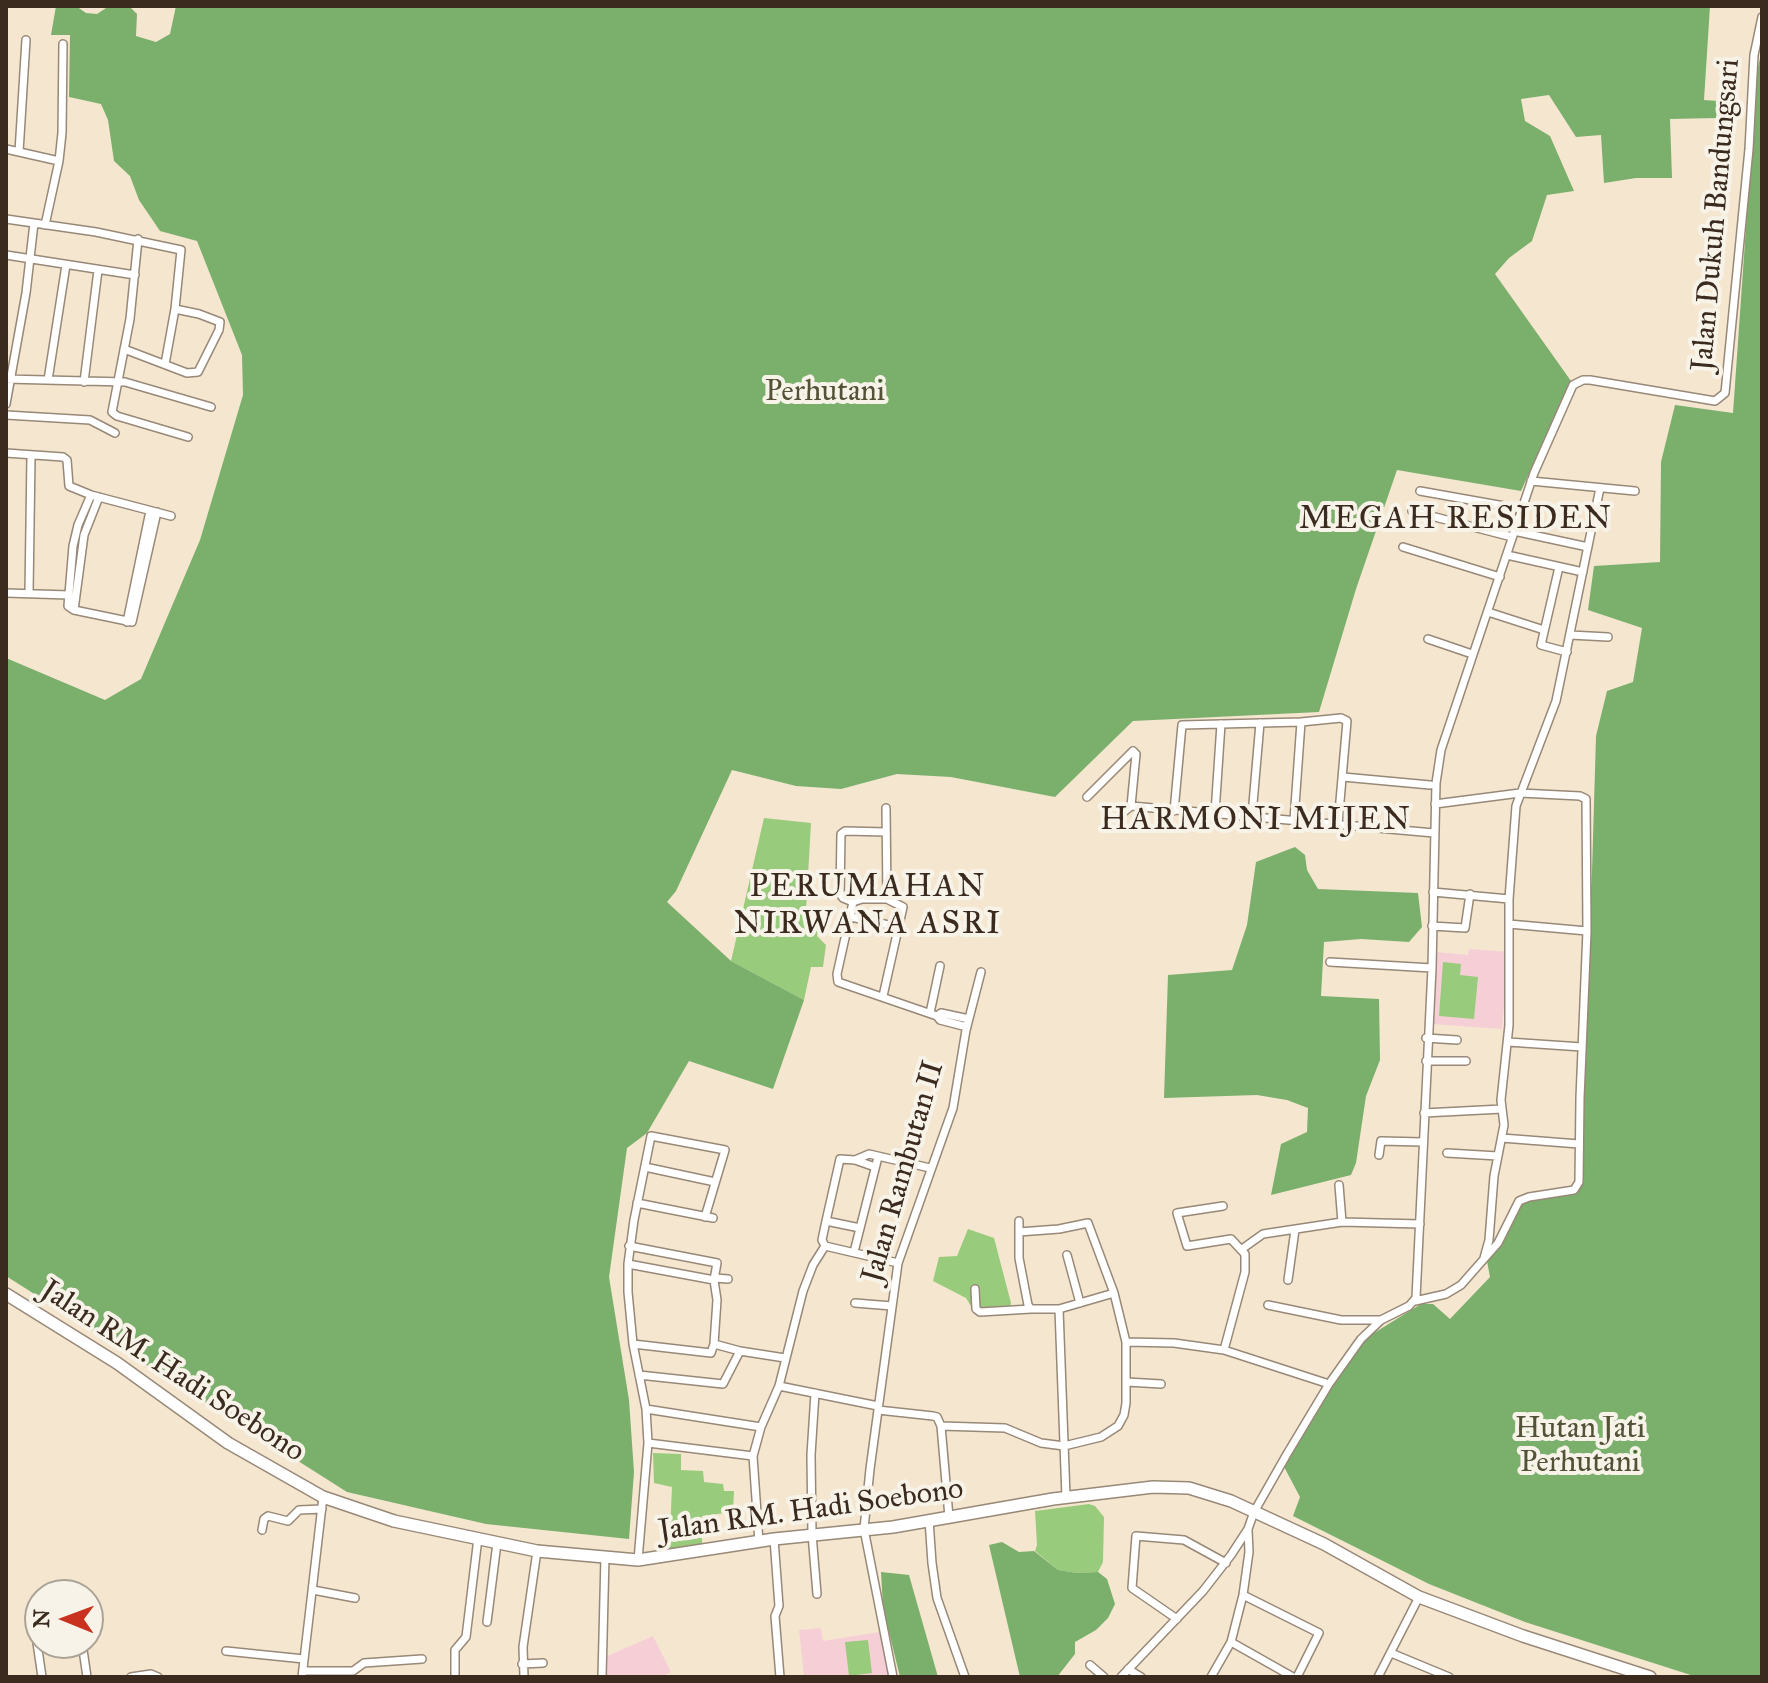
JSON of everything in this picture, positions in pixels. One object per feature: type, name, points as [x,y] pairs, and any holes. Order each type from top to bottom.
[{"type":"main road","name":"Jalan RM. Hadi Soebono","points":[[6,1294],[117,1363],[210,1432],[322,1503],[394,1521],[537,1551],[638,1560],[929,1520],[1066,1497],[1153,1487],[1189,1488],[1254,1512],[1324,1544],[1419,1597],[1523,1636],[1650,1677]]},
{"type":"street","name":"Jalan Dukuh Bandungsari","points":[[1415,1301],[1419,1280],[1426,1038],[1432,968],[1435,804],[1441,750],[1531,481],[1570,389],[1576,383],[1590,380],[1715,401],[1725,393],[1754,55],[1762,17]]},
{"type":"street","points":[[19,152],[26,40]]},
{"type":"street","points":[[45,225],[62,133],[63,44]]},
{"type":"street","points":[[6,149],[59,161]]},
{"type":"street","points":[[6,219],[138,239],[181,250],[165,364]]},
{"type":"street","points":[[6,404],[34,223]]},
{"type":"street","points":[[138,239],[113,414],[188,437]]},
{"type":"street","points":[[6,255],[135,275]]},
{"type":"street","points":[[48,380],[66,265]]},
{"type":"street","points":[[84,382],[98,270]]},
{"type":"street","points":[[124,349],[187,373],[198,372],[220,322],[175,309]]},
{"type":"street","points":[[8,379],[118,381],[211,407]]},
{"type":"street","points":[[6,415],[90,420],[115,433]]},
{"type":"street","points":[[6,453],[65,459],[69,486],[171,516]]},
{"type":"street","points":[[29,593],[31,456]]},
{"type":"street","points":[[1531,481],[1635,491]]},
{"type":"street","points":[[1484,1258],[1502,1138],[1514,819],[1520,793],[1556,701],[1600,488]]},
{"type":"street","points":[[1420,491],[1521,509]]},
{"type":"street","points":[[95,496],[75,536],[69,595],[69,608],[74,610],[127,622],[153,512]]},
{"type":"street","points":[[74,610],[84,535],[95,496]]},
{"type":"street","points":[[1412,511],[1588,547]]},
{"type":"street","points":[[1403,547],[1500,577]]},
{"type":"street","points":[[1507,555],[1583,572]]},
{"type":"street","points":[[1559,567],[1542,647],[1567,652]]},
{"type":"street","points":[[6,593],[69,595]]},
{"type":"street","points":[[1488,612],[1544,630]]},
{"type":"street","points":[[1570,635],[1608,637]]},
{"type":"street","points":[[1428,639],[1472,654]]},
{"type":"street","points":[[1174,811],[1180,728],[1185,724],[1301,722],[1341,718],[1347,721],[1338,824]]},
{"type":"street","points":[[1294,820],[1301,722]]},
{"type":"street","points":[[1252,815],[1260,723]]},
{"type":"street","points":[[1215,813],[1221,724]]},
{"type":"street","points":[[1087,797],[1133,751],[1136,754],[1131,806],[1119,816]]},
{"type":"street","points":[[1343,777],[1430,785]]},
{"type":"street","points":[[1121,1677],[1226,1563],[1329,1384],[1361,1339],[1381,1320],[1415,1301],[1454,1290],[1498,1243],[1519,1201],[1576,1188],[1579,1182],[1587,931],[1586,799],[1580,796],[1520,793],[1435,804]]},
{"type":"street","points":[[1131,806],[1434,833]]},
{"type":"street","points":[[886,808],[887,899]]},
{"type":"street","points":[[883,996],[902,906],[887,899],[853,902],[840,894],[841,834],[845,831],[886,832]]},
{"type":"street","points":[[1433,892],[1509,899]]},
{"type":"street","points":[[1432,926],[1465,928],[1470,894]]},
{"type":"street","points":[[853,902],[837,974],[841,984],[968,1023]]},
{"type":"street","points":[[851,917],[898,927]]},
{"type":"street","points":[[1509,924],[1587,931]]},
{"type":"street","points":[[1330,962],[1432,968]]},
{"type":"street","points":[[933,1014],[940,966]]},
{"type":"street","name":"Jalan Rambutan II","points":[[893,1677],[864,1529],[878,1408],[898,1263],[956,1094],[968,1023],[981,972]]},
{"type":"street","points":[[1426,1038],[1457,1040]]},
{"type":"street","points":[[1508,1042],[1582,1047]]},
{"type":"street","points":[[1426,1061],[1466,1061]]},
{"type":"street","points":[[1424,1113],[1502,1109]]},
{"type":"street","points":[[637,1203],[709,1217],[725,1150],[654,1135],[650,1138],[645,1167],[637,1203],[629,1246],[628,1264],[633,1344],[646,1409],[648,1443],[638,1560]]},
{"type":"street","points":[[1502,1138],[1579,1144]]},
{"type":"street","points":[[1379,1155],[1381,1141],[1423,1142]]},
{"type":"street","points":[[1447,1153],[1498,1156]]},
{"type":"street","points":[[855,1160],[863,1155],[930,1168]]},
{"type":"street","points":[[854,1252],[878,1157]]},
{"type":"street","points":[[825,1246],[822,1240],[841,1158],[875,1167]]},
{"type":"street","points":[[645,1167],[715,1182]]},
{"type":"street","points":[[1339,1185],[1342,1222]]},
{"type":"street","points":[[1223,1206],[1220,1204],[1177,1213],[1186,1245],[1231,1239],[1242,1249],[1246,1258],[1224,1350]]},
{"type":"street","points":[[826,1221],[860,1228]]},
{"type":"street","points":[[1019,1221],[1019,1258],[1031,1309]]},
{"type":"street","points":[[1242,1249],[1263,1234],[1342,1222],[1420,1224]]},
{"type":"street","points":[[941,1426],[1005,1428],[1041,1443],[1064,1446],[1101,1437],[1118,1426],[1125,1412],[1126,1342],[1101,1252],[1088,1223],[1019,1232]]},
{"type":"street","points":[[1288,1280],[1295,1230]]},
{"type":"street","points":[[629,1246],[717,1263],[714,1279],[717,1300],[711,1353],[633,1344]]},
{"type":"street","points":[[825,1246],[898,1263]]},
{"type":"street","points":[[759,1542],[753,1456],[761,1427],[779,1386],[803,1291],[813,1265],[825,1246]]},
{"type":"street","points":[[1067,1255],[1080,1303]]},
{"type":"street","points":[[628,1264],[728,1279]]},
{"type":"street","points":[[975,1289],[976,1309],[980,1312],[1059,1309],[1114,1293]]},
{"type":"street","points":[[855,1303],[892,1306]]},
{"type":"street","points":[[1268,1305],[1341,1320],[1381,1320]]},
{"type":"street","points":[[1059,1309],[1066,1497]]},
{"type":"street","points":[[1126,1342],[1184,1343],[1224,1350],[1329,1384]]},
{"type":"street","points":[[714,1344],[785,1358]]},
{"type":"street","points":[[639,1375],[723,1384],[740,1351]]},
{"type":"street","points":[[1127,1382],[1161,1384]]},
{"type":"street","points":[[779,1386],[878,1408],[933,1416],[940,1421],[949,1517]]},
{"type":"street","points":[[815,1393],[812,1534],[817,1594]]},
{"type":"street","points":[[646,1409],[761,1427]]},
{"type":"street","points":[[648,1443],[753,1456]]},
{"type":"street","points":[[262,1530],[264,1519],[268,1516],[288,1521],[299,1510],[322,1503],[302,1674],[353,1671],[364,1663],[422,1659]]},
{"type":"street","points":[[929,1520],[937,1598],[965,1677]]},
{"type":"street","points":[[1211,1677],[1231,1642],[1243,1595],[1249,1552],[1248,1529]]},
{"type":"street","points":[[1177,1619],[1132,1588],[1136,1536],[1184,1540],[1226,1563]]},
{"type":"street","points":[[455,1677],[455,1650],[466,1637],[478,1538]]},
{"type":"street","points":[[774,1539],[779,1606],[775,1618],[780,1677]]},
{"type":"street","points":[[487,1622],[497,1543]]},
{"type":"street","points":[[524,1677],[522,1664],[537,1551]]},
{"type":"street","points":[[602,1677],[605,1557]]},
{"type":"street","points":[[313,1590],[355,1598]]},
{"type":"street","points":[[1231,1642],[1295,1677],[1319,1633],[1243,1595]]},
{"type":"street","points":[[1378,1677],[1419,1597]]},
{"type":"street","points":[[226,1651],[304,1659]]},
{"type":"street","points":[[1391,1653],[1449,1677]]},
{"type":"street","points":[[522,1664],[543,1663]]},
{"type":"street","points":[[1090,1665],[1104,1677]]},
{"type":"street","points":[[1128,1669],[1141,1677]]},
{"type":"street","points":[[131,1677],[151,1674],[158,1677]]},
{"type":"shaded area","points":[[1469,949],[1508,952],[1502,1029],[1432,1024],[1437,952],[1468,955]]},
{"type":"shaded area","points":[[821,1628],[823,1641],[886,1631],[891,1677],[804,1677],[799,1630]]},
{"type":"shaded area","points":[[653,1636],[671,1672],[660,1677],[604,1677],[603,1658]]},
{"type":"green space","name":"Perhutani","points":[[56,6],[76,6],[86,13],[97,14],[109,6],[129,6],[137,14],[136,36],[156,42],[170,34],[176,6],[1710,6],[1704,100],[1718,101],[1716,118],[1670,119],[1672,178],[1636,178],[1604,183],[1601,135],[1576,137],[1549,95],[1521,99],[1525,121],[1550,136],[1574,191],[1547,195],[1532,241],[1509,258],[1495,274],[1571,381],[1521,491],[1397,470],[1356,589],[1319,712],[1133,721],[1055,797],[951,777],[897,774],[841,789],[796,786],[732,770],[676,891],[667,902],[731,961],[804,1000],[773,1089],[689,1061],[647,1133],[627,1148],[609,1277],[629,1400],[634,1472],[629,1539],[486,1524],[347,1492],[6,1276],[6,658],[105,700],[141,679],[200,540],[243,395],[242,355],[197,241],[160,231],[139,200],[130,176],[114,161],[108,120],[101,104],[69,97],[70,35],[51,35]]},
{"type":"green space","name":"Hutan Jati Perhutani","points":[[1762,50],[1762,1677],[1697,1677],[1525,1622],[1429,1584],[1293,1516],[1300,1497],[1282,1463],[1361,1341],[1421,1304],[1433,1304],[1450,1319],[1490,1277],[1487,1261],[1521,1199],[1575,1188],[1596,736],[1607,691],[1633,682],[1642,628],[1588,610],[1594,566],[1660,562],[1661,462],[1675,405],[1733,413],[1757,71]]},
{"type":"green space","points":[[764,818],[811,823],[806,910],[821,911],[817,936],[826,945],[823,967],[811,967],[804,1000],[731,961]]},
{"type":"green space","points":[[1295,847],[1305,855],[1307,870],[1318,889],[1418,893],[1422,927],[1409,942],[1361,939],[1324,942],[1321,996],[1379,999],[1380,1060],[1366,1096],[1356,1163],[1351,1175],[1271,1195],[1281,1144],[1307,1132],[1308,1108],[1287,1100],[1257,1095],[1164,1098],[1168,975],[1232,970],[1247,925],[1256,862]]},
{"type":"green space","points":[[1443,962],[1461,964],[1460,975],[1478,977],[1474,1019],[1439,1016]]},
{"type":"green space","points":[[968,1229],[994,1238],[1011,1303],[1009,1315],[977,1316],[966,1298],[933,1281],[939,1257],[957,1256]]},
{"type":"green space","points":[[653,1453],[681,1454],[681,1470],[703,1471],[704,1482],[723,1484],[724,1491],[734,1491],[733,1512],[702,1516],[702,1547],[669,1552],[672,1487],[654,1483]]},
{"type":"green space","points":[[1089,1504],[1095,1506],[1104,1517],[1103,1562],[1098,1572],[1058,1570],[1035,1551],[1035,1511]]},
{"type":"green space","points":[[1002,1542],[1019,1552],[1034,1551],[1058,1570],[1098,1572],[1107,1579],[1115,1604],[1108,1618],[1096,1630],[1075,1642],[1075,1654],[1057,1677],[1020,1677],[989,1545]]},
{"type":"green space","points":[[881,1572],[909,1575],[938,1677],[900,1677],[883,1607]]},
{"type":"green space","points":[[868,1640],[872,1673],[849,1676],[845,1642]]},
{"type":"district","name":"MEGAH RESIDEN","points":[[1456,520]]},
{"type":"district","name":"HARMONI MIJEN","points":[[1256,821]]},
{"type":"district","name":"PERUMAHAN NIRWANA ASRI","points":[[868,906]]}]
